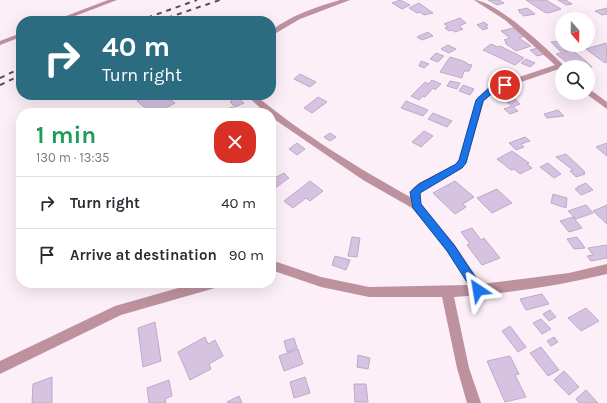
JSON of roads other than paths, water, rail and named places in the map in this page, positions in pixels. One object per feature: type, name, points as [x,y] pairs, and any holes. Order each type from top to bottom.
[{"type":"street","points":[[70,16],[114,0]]},
{"type":"street","points":[[276,30],[315,10],[348,0]]},
{"type":"street","points":[[477,0],[507,19],[555,62]]},
{"type":"street","points":[[0,43],[16,37]]},
{"type":"street","points":[[416,205],[415,192],[422,186],[459,166],[463,161],[480,100],[492,89],[555,69]]},
{"type":"street","points":[[595,97],[607,106]]},
{"type":"street","points":[[256,100],[265,108]]},
{"type":"street","points":[[276,116],[366,177],[416,205],[451,248],[478,290]]},
{"type":"street","points":[[276,267],[321,282],[369,292],[447,292],[478,290],[569,278],[607,269]]},
{"type":"street","points":[[0,368],[119,310],[197,288]]},
{"type":"street","points":[[447,292],[463,368],[474,403]]},
{"type":"railway","points":[[152,16],[197,0]]},
{"type":"railway","points":[[173,16],[220,0]]},
{"type":"railway","points":[[0,78],[16,70]]},
{"type":"railway","points":[[0,85],[16,77]]}]
